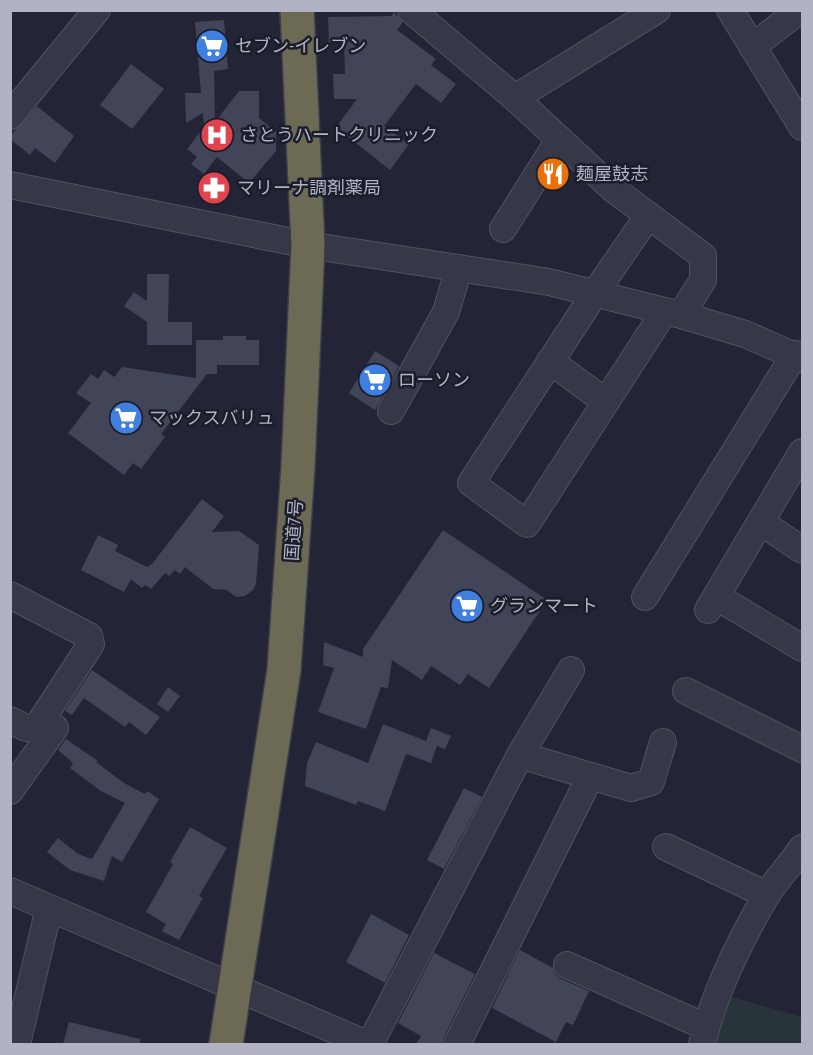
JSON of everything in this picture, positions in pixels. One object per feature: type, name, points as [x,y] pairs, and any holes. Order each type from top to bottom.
[{"type":"highway","name":"国道7号","points":[[226,1044],[284,670],[298,467],[308,245],[297,10]]},
{"type":"street","points":[[10,116],[97,10]]},
{"type":"street","points":[[411,10],[514,98],[613,189],[703,256],[703,280],[672,314],[606,402],[527,524],[471,483],[648,216]]},
{"type":"street","points":[[514,98],[657,10]]},
{"type":"street","points":[[730,10],[802,127]]},
{"type":"street","points":[[752,46],[800,10]]},
{"type":"street","points":[[503,229],[559,140]]},
{"type":"street","points":[[10,185],[308,245],[549,282],[745,334],[799,356],[645,597]]},
{"type":"street","points":[[391,411],[446,312],[459,268]]},
{"type":"street","points":[[550,361],[606,402]]},
{"type":"street","points":[[802,452],[712,603],[802,648]]},
{"type":"street","points":[[761,522],[802,550]]},
{"type":"street","points":[[10,595],[89,636],[91,644],[37,727],[26,728],[10,720]]},
{"type":"street","points":[[10,891],[368,1044],[520,755],[571,670]]},
{"type":"street","points":[[686,691],[802,749]]},
{"type":"street","points":[[10,791],[56,728]]},
{"type":"street","points":[[520,755],[631,788],[651,782],[663,742]]},
{"type":"street","points":[[457,1044],[590,777]]},
{"type":"street","points":[[666,847],[767,895]]},
{"type":"street","points":[[567,965],[704,1036],[728,969],[767,895],[802,848]]},
{"type":"street","points":[[16,1044],[49,908]]},
{"type":"shaded area","points":[[725,995],[802,1017],[802,1044],[712,1044]]},
{"type":"building","points":[[394,12],[403,22],[397,30],[436,59],[431,65],[456,84],[441,103],[416,84],[384,126],[409,144],[390,170],[341,131],[339,123],[357,99],[334,99],[333,74],[345,74],[344,42],[329,43],[328,17],[391,16]]},
{"type":"building","points":[[224,20],[228,69],[214,71],[215,122],[239,91],[259,91],[259,118],[276,132],[276,151],[249,183],[217,157],[204,174],[191,164],[197,157],[187,149],[204,127],[203,113],[186,123],[185,93],[201,93],[195,22]]},
{"type":"building","points":[[131,64],[164,89],[132,129],[100,105]]},
{"type":"building","points":[[37,106],[74,136],[55,163],[35,148],[30,155],[10,139],[10,136]]},
{"type":"building","points":[[147,274],[169,274],[168,322],[192,322],[192,345],[147,345],[147,322],[124,306],[134,292],[147,301]]},
{"type":"building","name":"マックスバリュ","points":[[223,336],[246,336],[246,340],[259,340],[259,365],[217,365],[217,374],[207,374],[161,434],[165,437],[141,469],[133,463],[124,475],[68,433],[91,403],[76,393],[91,374],[98,379],[104,370],[114,377],[122,367],[196,378],[196,340],[223,340]]},
{"type":"building","name":"ローソン","points":[[375,351],[399,366],[375,410],[349,393]]},
{"type":"building","points":[[202,499],[224,516],[212,532],[239,531],[259,545],[256,584],[253,590],[245,596],[236,597],[227,590],[213,589],[185,567],[180,574],[175,570],[169,576],[165,573],[151,589],[145,585],[142,588],[131,579],[124,592],[81,570],[98,535],[118,545],[115,551],[147,567],[152,564]]},
{"type":"building","name":"グランマート","points":[[443,530],[547,600],[489,688],[468,674],[460,685],[431,666],[422,680],[392,660],[388,688],[381,687],[366,729],[318,712],[334,668],[323,665],[324,642],[363,657],[363,649]]},
{"type":"building","points":[[92,670],[160,717],[146,735],[129,722],[125,727],[84,698],[72,715],[65,711]]},
{"type":"building","points":[[168,687],[180,696],[168,712],[157,704]]},
{"type":"building","points":[[383,724],[426,741],[431,728],[451,736],[445,749],[437,746],[431,763],[406,754],[385,811],[358,801],[356,805],[305,786],[307,763],[316,742],[368,763]]},
{"type":"building","points":[[66,739],[98,761],[96,762],[124,783],[145,794],[147,791],[159,799],[122,862],[112,856],[104,881],[70,870],[47,852],[58,838],[78,854],[92,859],[125,803],[101,791],[70,768],[73,763],[58,750]]},
{"type":"building","points":[[464,788],[482,797],[444,869],[427,860]]},
{"type":"building","points":[[190,827],[227,848],[199,896],[203,898],[179,940],[162,931],[166,924],[146,912],[173,864],[170,862]]},
{"type":"building","points":[[371,914],[409,935],[385,983],[346,962]]},
{"type":"building","points":[[520,950],[553,968],[555,974],[561,979],[589,991],[573,1025],[566,1022],[556,1042],[492,1008]]},
{"type":"building","points":[[434,953],[475,974],[442,1044],[416,1044],[421,1036],[398,1023]]},
{"type":"building","points":[[69,1022],[140,1039],[140,1044],[63,1044]]},
{"type":"place","name":"セブン-イレブン","points":[[212,46]]},
{"type":"place","name":"さとうハートクリニック","points":[[217,135]]},
{"type":"place","name":"麺屋鼓志","points":[[553,174]]},
{"type":"place","name":"マリーナ調剤薬局","points":[[214,188]]},
{"type":"place","name":"ローソン","points":[[375,380]]},
{"type":"place","name":"マックスバリュ","points":[[126,418]]},
{"type":"place","name":"グランマート","points":[[467,606]]}]
